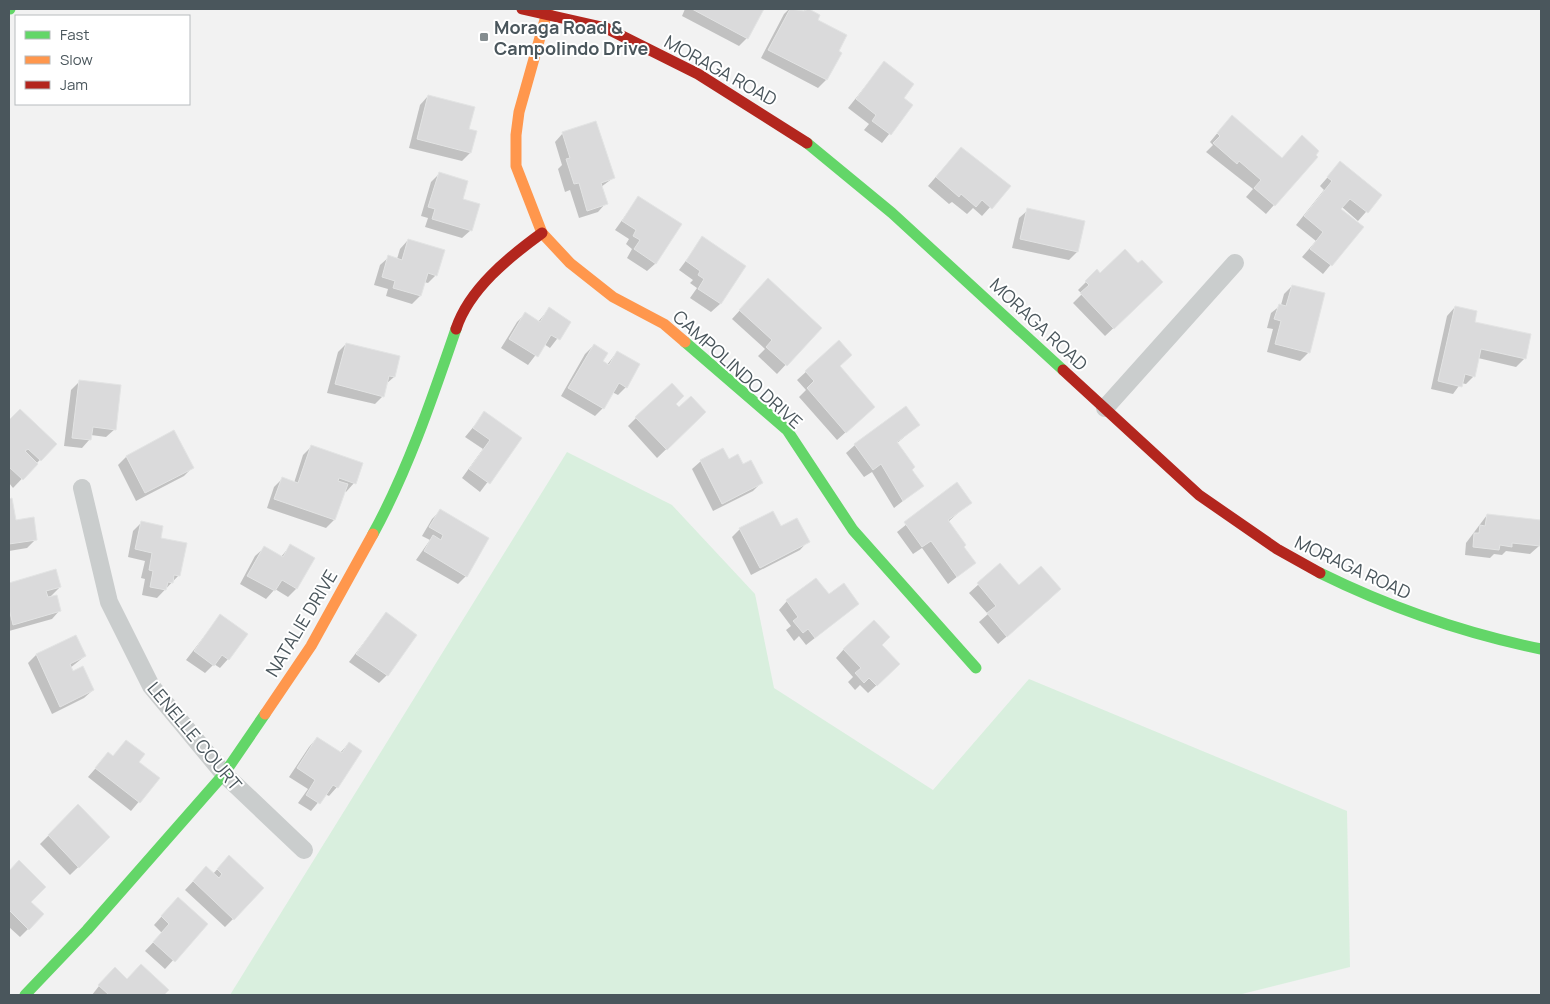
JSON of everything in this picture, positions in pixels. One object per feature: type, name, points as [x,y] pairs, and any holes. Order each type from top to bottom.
[{"type":"street","name":"MORAGA ROAD","points":[[522,9],[547,11],[606,28],[698,74],[783,126],[826,157],[892,212],[1199,495],[1239,526],[1279,552],[1341,584],[1414,615],[1469,633],[1541,649]]},
{"type":"street","name":"CAMPOLINDO DRIVE","points":[[547,11],[519,112],[516,135],[516,166],[542,233],[570,263],[613,297],[664,324],[786,430],[854,530],[976,668]]},
{"type":"street","name":"NATALIE DRIVE","points":[[25,995],[87,930],[224,774],[311,646],[390,502],[438,382],[458,322],[483,284],[511,256],[542,233]]},
{"type":"street","points":[[1105,408],[1235,263]]},
{"type":"street","name":"LENELLE COURT","points":[[82,488],[106,594],[128,643],[151,686],[224,774],[304,850]]},
{"type":"green space","points":[[567,452],[672,505],[755,594],[774,688],[933,790],[1029,679],[1347,811],[1350,967],[1238,995],[230,995]]},
{"type":"building","points":[[692,9],[764,9],[748,39]]},
{"type":"building","points":[[790,9],[804,11],[809,9],[820,15],[818,20],[847,35],[839,51],[842,53],[827,80],[768,50]]},
{"type":"building","points":[[884,61],[914,84],[904,98],[913,105],[891,135],[872,121],[876,115],[856,99]]},
{"type":"building","points":[[428,95],[475,107],[469,129],[477,131],[471,153],[417,139]]},
{"type":"building","points":[[1232,115],[1282,158],[1302,135],[1319,151],[1316,155],[1318,157],[1275,206],[1254,188],[1261,180],[1239,161],[1237,164],[1213,143],[1220,136],[1217,133]]},
{"type":"building","points":[[596,121],[615,178],[601,183],[608,204],[587,211],[579,183],[574,184],[566,159],[570,158],[562,132]]},
{"type":"building","points":[[961,147],[1011,186],[992,209],[982,200],[976,207],[961,194],[959,197],[936,177]]},
{"type":"building","points":[[1340,161],[1382,195],[1368,213],[1350,199],[1341,209],[1364,227],[1332,266],[1310,249],[1323,232],[1304,216],[1332,181],[1327,177]]},
{"type":"building","points":[[439,172],[468,181],[463,199],[480,204],[472,231],[432,219],[435,209],[428,207]]},
{"type":"building","points":[[638,196],[682,224],[656,264],[634,249],[640,240],[633,236],[636,230],[622,221]]},
{"type":"building","points":[[1027,208],[1085,221],[1078,252],[1020,239]]},
{"type":"building","points":[[702,236],[746,266],[721,304],[698,289],[704,279],[698,275],[700,271],[686,261]]},
{"type":"building","points":[[408,239],[445,250],[437,276],[428,273],[421,296],[393,288],[395,281],[382,277],[388,255],[402,260]]},
{"type":"building","points":[[1125,249],[1138,263],[1142,260],[1163,282],[1114,329],[1080,293],[1089,285],[1085,281],[1097,269],[1100,273]]},
{"type":"building","points":[[768,278],[822,328],[787,366],[766,347],[772,340],[739,310]]},
{"type":"building","points":[[1292,285],[1325,293],[1310,353],[1275,344],[1281,321],[1274,319],[1279,304],[1286,306]]},
{"type":"building","points":[[1455,306],[1477,311],[1475,322],[1531,334],[1526,359],[1481,349],[1475,377],[1465,374],[1462,387],[1438,381]]},
{"type":"building","points":[[549,307],[571,322],[560,340],[551,335],[538,357],[509,339],[525,312],[540,322]]},
{"type":"building","points":[[839,340],[852,355],[840,366],[875,407],[846,433],[807,388],[814,381],[805,371]]},
{"type":"building","points":[[346,343],[400,356],[395,377],[389,376],[384,397],[335,384]]},
{"type":"building","points":[[594,344],[608,353],[603,361],[609,365],[617,351],[640,364],[627,388],[619,383],[604,409],[568,388]]},
{"type":"building","points":[[79,380],[121,385],[116,430],[93,427],[91,440],[72,438]]},
{"type":"building","points":[[672,383],[684,396],[676,404],[679,407],[691,396],[706,412],[667,450],[635,417]]},
{"type":"building","points":[[906,406],[920,425],[897,442],[915,467],[912,470],[924,486],[903,501],[881,464],[873,470],[854,444]]},
{"type":"building","points":[[20,409],[57,444],[41,461],[28,449],[25,451],[38,464],[23,480],[9,467],[9,420]]},
{"type":"building","points":[[484,411],[522,438],[490,484],[469,469],[490,440],[473,428]]},
{"type":"building","points":[[174,430],[194,468],[145,493],[126,456]]},
{"type":"building","points":[[311,445],[363,463],[356,484],[339,478],[338,481],[348,484],[335,520],[274,499],[282,477],[298,483]]},
{"type":"building","points":[[723,448],[729,459],[738,454],[743,464],[751,460],[763,483],[722,504],[700,460]]},
{"type":"building","points":[[957,482],[972,503],[948,520],[976,563],[957,577],[931,541],[922,547],[904,522]]},
{"type":"building","points":[[12,498],[16,520],[34,517],[37,540],[9,544],[9,499]]},
{"type":"building","points":[[440,509],[489,538],[467,577],[424,551],[433,535],[441,540],[443,535],[429,527]]},
{"type":"building","points":[[773,511],[781,526],[797,518],[810,542],[760,568],[739,528]]},
{"type":"building","points":[[1487,514],[1541,520],[1540,546],[1512,543],[1512,547],[1500,545],[1499,550],[1473,547],[1474,533],[1479,533],[1480,525],[1485,526]]},
{"type":"building","points":[[141,521],[163,526],[161,538],[187,543],[180,576],[174,575],[173,583],[168,582],[166,590],[150,587],[153,571],[149,570],[152,553],[135,549]]},
{"type":"building","points":[[290,544],[315,558],[297,589],[282,580],[275,591],[247,576],[264,546],[283,557]]},
{"type":"building","points":[[1000,563],[1019,585],[1041,566],[1061,589],[1007,637],[987,613],[996,606],[977,583]]},
{"type":"building","points":[[56,569],[61,587],[46,591],[48,597],[57,595],[61,611],[13,625],[9,609],[9,583]]},
{"type":"building","points":[[816,578],[829,594],[844,583],[859,604],[815,638],[808,629],[803,633],[793,621],[798,617],[786,600]]},
{"type":"building","points":[[386,612],[417,635],[388,676],[356,654]]},
{"type":"building","points":[[220,614],[248,634],[229,660],[222,655],[214,666],[194,651]]},
{"type":"building","points":[[874,620],[890,637],[882,645],[900,664],[877,686],[869,678],[864,683],[855,673],[861,668],[843,649]]},
{"type":"building","points":[[76,635],[86,656],[70,664],[73,671],[83,666],[94,690],[60,707],[36,654]]},
{"type":"building","points":[[317,737],[342,753],[349,742],[362,751],[338,788],[333,785],[320,804],[306,795],[315,780],[297,768]]},
{"type":"building","points":[[126,740],[145,754],[139,762],[160,778],[140,803],[95,768],[108,752],[113,756]]},
{"type":"building","points":[[78,804],[110,837],[79,868],[48,835]]},
{"type":"building","points":[[229,855],[264,888],[234,920],[193,881],[206,866],[219,878],[222,874],[217,869]]},
{"type":"building","points":[[19,860],[46,887],[31,902],[44,914],[29,930],[9,910],[9,871]]},
{"type":"building","points":[[178,897],[208,924],[175,962],[153,942],[169,924],[161,916]]},
{"type":"building","points":[[141,964],[169,990],[164,995],[109,995],[98,985],[115,967],[127,979]]},
{"type":"traffic: fast","points":[[807,143],[892,213],[1063,370]]},
{"type":"traffic: fast","points":[[373,534],[386,510],[408,459],[456,329]]},
{"type":"traffic: fast","points":[[685,342],[787,430],[853,530],[976,668]]},
{"type":"traffic: fast","points":[[1320,573],[1347,586],[1428,618],[1512,643],[1541,649]]},
{"type":"traffic: fast","points":[[25,995],[87,930],[224,774],[265,714]]},
{"type":"traffic: slow","points":[[548,9],[519,112],[516,135],[516,166],[542,233],[570,263],[613,297],[664,324],[685,342]]},
{"type":"traffic: slow","points":[[265,714],[311,646],[373,534]]},
{"type":"traffic: jam","points":[[522,9],[606,28],[698,74],[807,143]]},
{"type":"traffic: jam","points":[[456,329],[462,314],[480,287],[516,252],[542,233]]},
{"type":"traffic: jam","points":[[1063,370],[1199,495],[1277,549],[1320,573]]},
{"type":"place","name":"Moraga Road & Campolindo Drive","points":[[484,37]]}]
